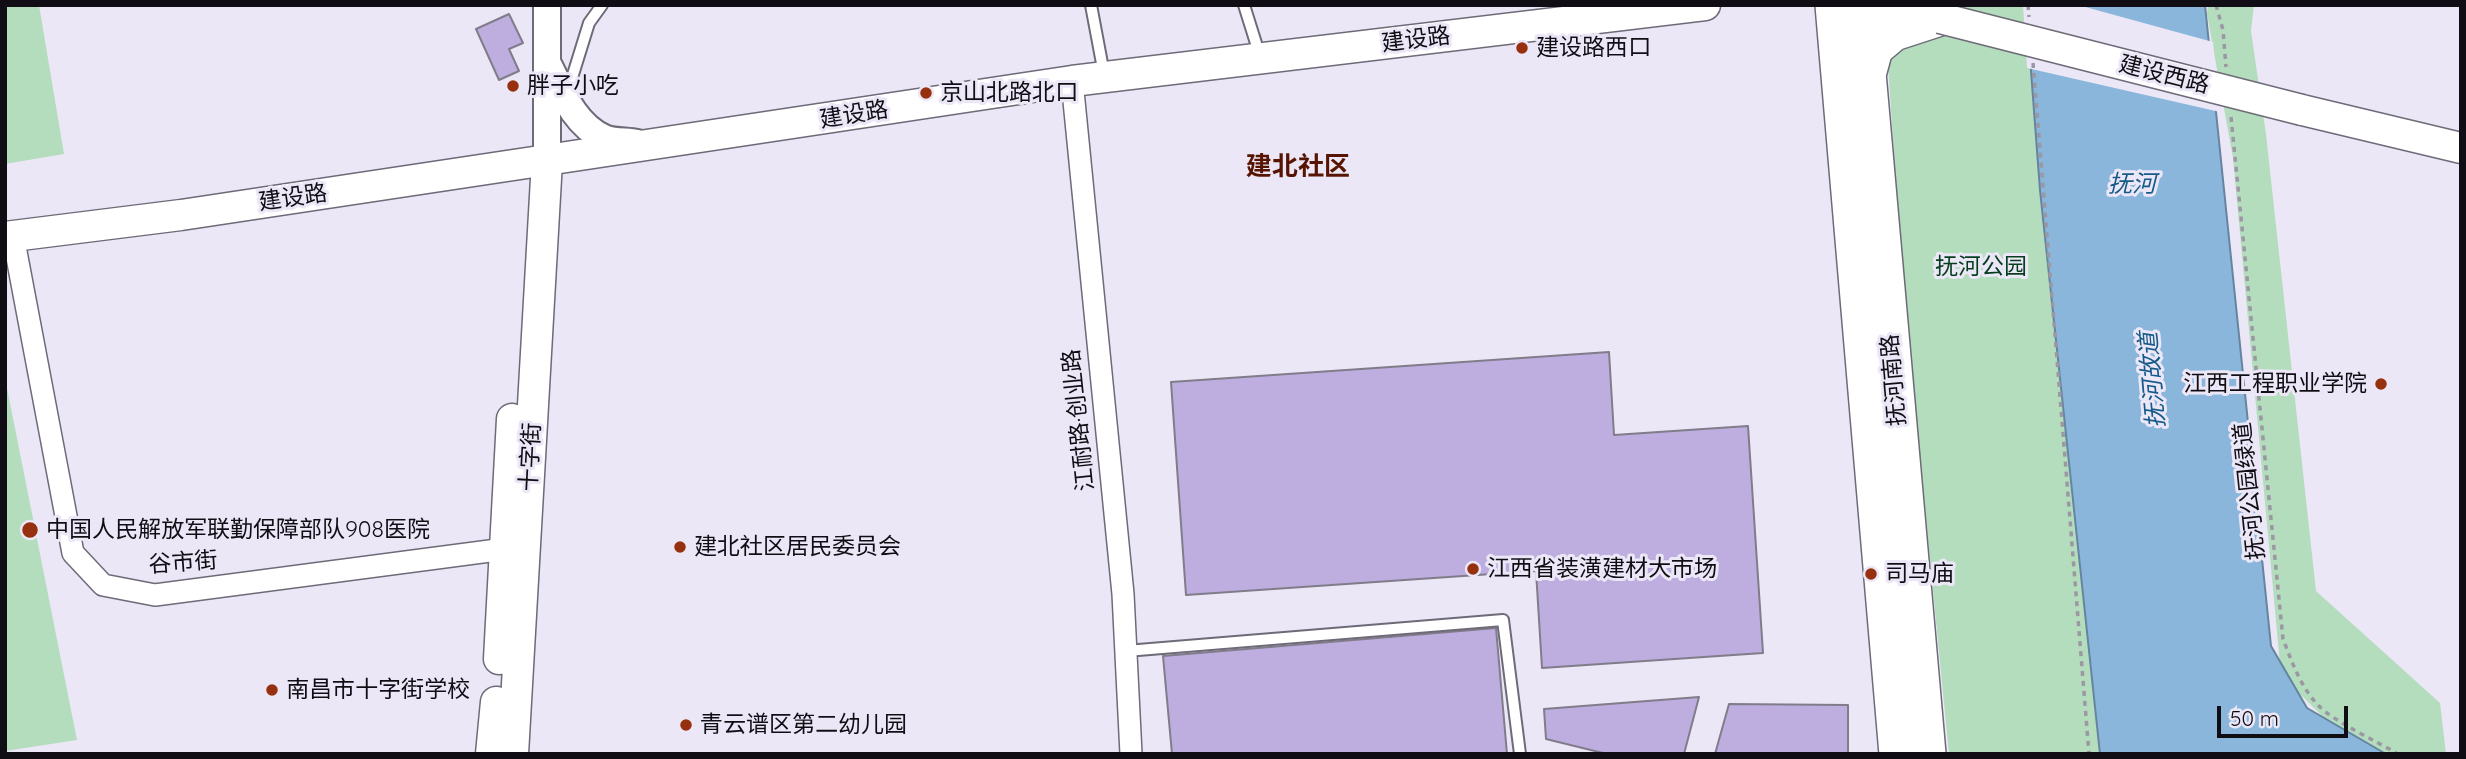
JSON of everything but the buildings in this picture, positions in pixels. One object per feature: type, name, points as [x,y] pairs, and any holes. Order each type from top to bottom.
[{"type":"highway","name":"抚河南路","points":[[1833,5],[1897,754]]},
{"type":"highway","name":"抚河南路","points":[[1864,5],[1928,754]]},
{"type":"highway","points":[[1868,75],[1875,49],[1894,33],[1942,10]]},
{"type":"main road","name":"建设路","points":[[9,237],[181,215],[1072,81],[1261,59],[1586,13],[1705,5]]},
{"type":"main road","name":"建设西路","points":[[1864,5],[1942,10],[2461,148]]},
{"type":"main road","name":"建设西路","points":[[2303,104],[2461,135]]},
{"type":"main road","name":"十字街","points":[[491,754],[537,162]]},
{"type":"main road","name":"十字街","points":[[513,754],[537,162]]},
{"type":"street","points":[[537,162],[547,60],[547,5]]},
{"type":"street","points":[[547,60],[562,112],[606,139],[652,145]]},
{"type":"street","name":"江耐路·创业路","points":[[1072,81],[1123,594],[1131,754]]},
{"type":"street","name":"谷市街","points":[[9,237],[73,553],[103,585],[155,595],[505,548]]},
{"type":"lane","points":[[537,162],[562,112],[589,23],[602,5]]},
{"type":"lane","points":[[1091,5],[1105,77]]},
{"type":"lane","points":[[1244,5],[1261,59]]},
{"type":"lane","points":[[1126,651],[1503,620],[1520,754]]},
{"type":"path","points":[[2028,5],[2029,19]]},
{"type":"path","points":[[2216,5],[2227,71]]},
{"type":"path","points":[[2032,61],[2089,754]]},
{"type":"path","name":"抚河公园绿道","points":[[2231,113],[2283,639],[2294,667],[2310,696],[2321,709],[2398,754]]},
{"type":"green space","points":[[5,5],[39,5],[64,154],[5,164]]},
{"type":"green space","name":"抚河公园","points":[[1884,5],[2037,5],[2105,754],[1949,754],[1902,273]]},
{"type":"green space","points":[[2208,5],[2254,5],[2251,31],[2266,134],[2316,591],[2440,703],[2446,754],[2363,754],[2281,675],[2233,158],[2207,14]]},
{"type":"green space","points":[[5,378],[77,740],[5,751]]},
{"type":"water","name":"抚河","points":[[2026,5],[2205,5],[2271,646],[2307,708],[2386,754],[2100,754],[2040,190]]},
{"type":"pier","points":[[2023,5],[2078,5],[2213,42],[2220,112],[2027,68]]},
{"type":"place","name":"建设路西口","points":[[1522,48]]},
{"type":"place","name":"胖子小吃","points":[[513,86]]},
{"type":"place","name":"京山北路北口","points":[[926,93]]},
{"type":"place","name":"江西工程职业学院","points":[[2381,384]]},
{"type":"place","name":"中国人民解放军联勤保障部队908医院","points":[[30,530]]},
{"type":"place","name":"建北社区居民委员会","points":[[680,547]]},
{"type":"place","name":"江西省装潢建材大市场","points":[[1473,569]]},
{"type":"place","name":"司马庙","points":[[1871,574]]},
{"type":"place","name":"南昌市十字街学校","points":[[272,690]]},
{"type":"place","name":"青云谱区第二幼儿园","points":[[686,725]]},
{"type":"district","name":"建北社区","points":[[1298,167]]},
{"type":"water label","name":"抚河故道","points":[[2153,380]]}]
